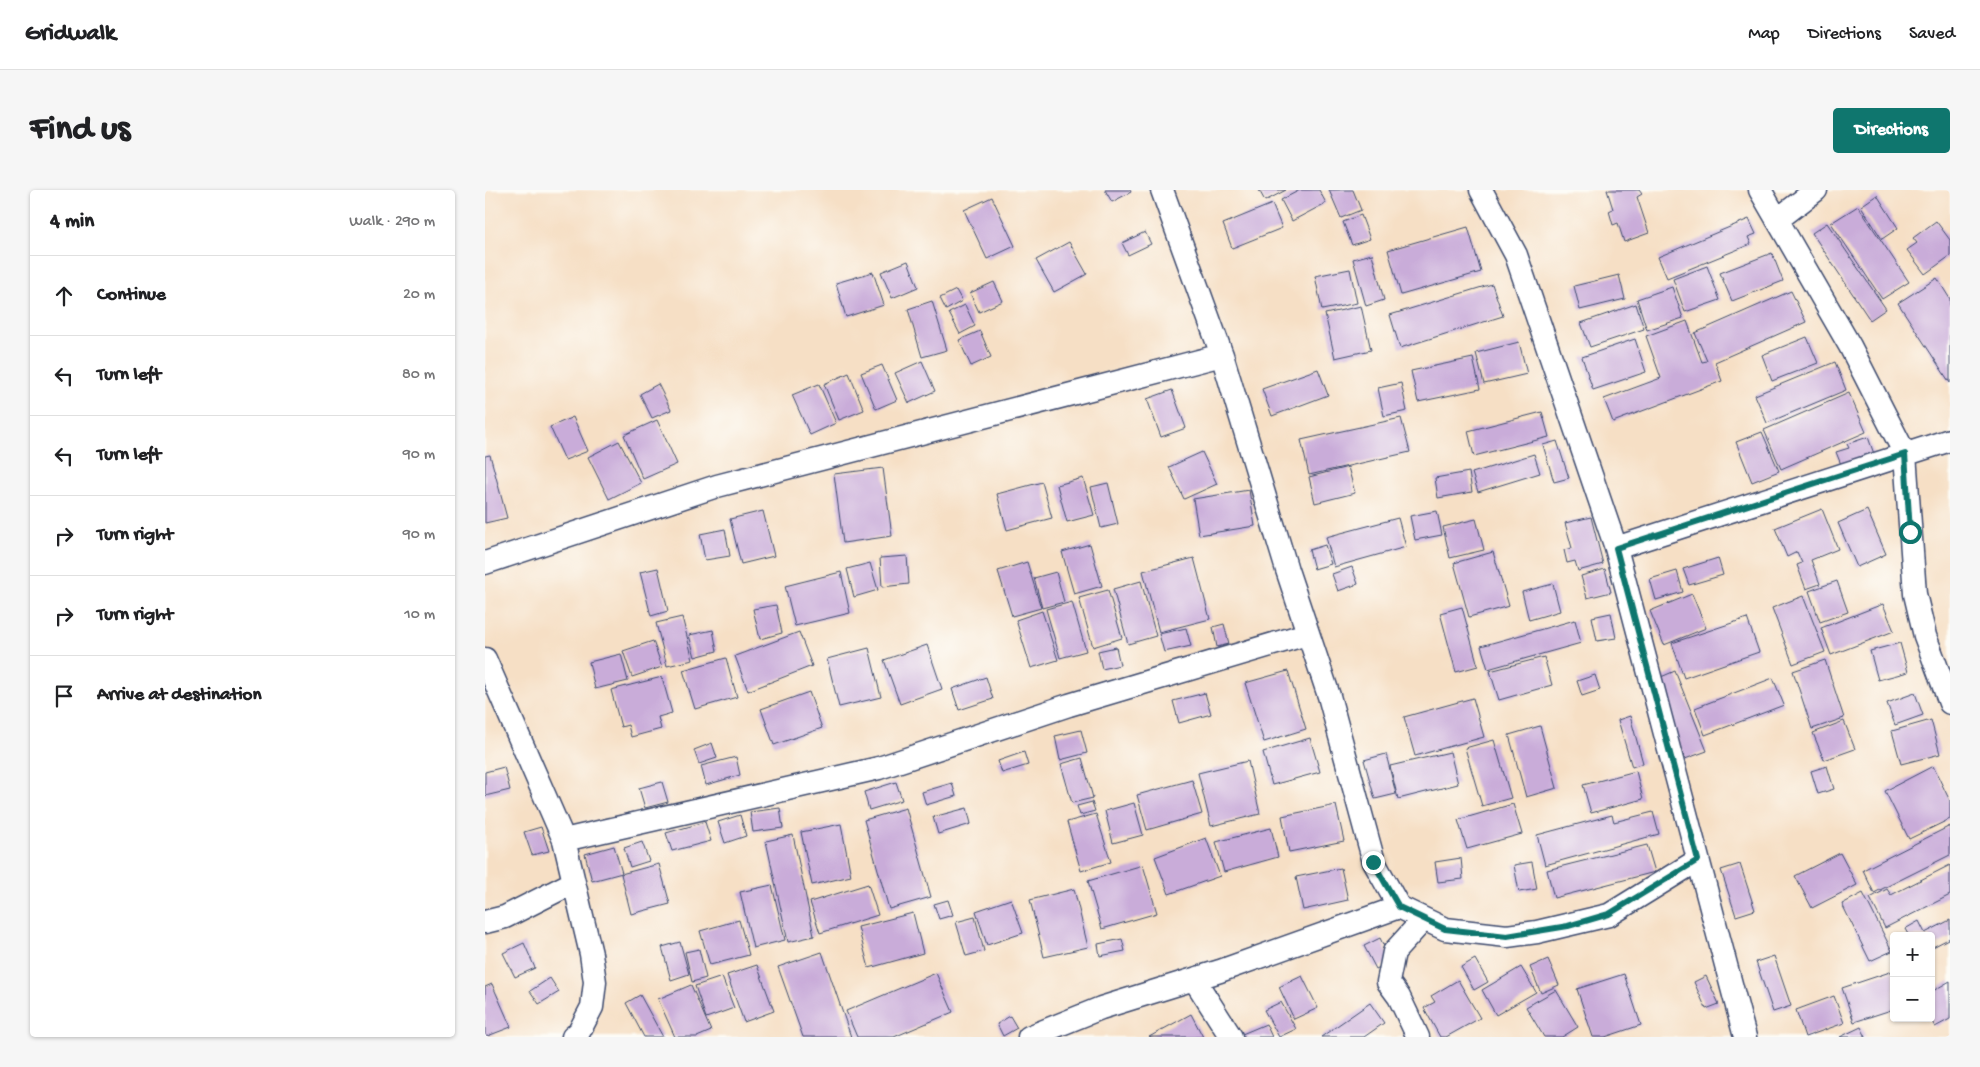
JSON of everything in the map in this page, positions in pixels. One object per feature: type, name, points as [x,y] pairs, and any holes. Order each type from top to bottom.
[{"type":"street","points":[[1162,190],[1222,355],[1307,634],[1329,696],[1373,862],[1399,907],[1445,929],[1507,936],[1568,926],[1609,914],[1698,860]]},
{"type":"street","points":[[1481,190],[1516,254],[1616,548],[1745,1037]]},
{"type":"street","points":[[1760,190],[1850,346],[1905,454],[1915,594],[1925,636],[1950,703]]},
{"type":"street","points":[[1777,220],[1816,190]]},
{"type":"street","points":[[485,563],[717,486],[1222,355]]},
{"type":"street","points":[[1616,548],[1950,440]]},
{"type":"street","points":[[564,840],[879,768],[1069,705],[1307,634]]},
{"type":"street","points":[[485,659],[564,840],[591,954],[595,982],[592,1007],[579,1032],[573,1037]]},
{"type":"street","points":[[485,922],[505,917],[574,882]]},
{"type":"street","points":[[1029,1037],[1101,1008],[1194,979],[1399,907]]},
{"type":"street","points":[[1419,1037],[1399,997],[1388,982],[1394,952],[1424,919]]},
{"type":"street","points":[[1194,979],[1231,1037]]},
{"type":"building","points":[[1105,190],[1130,190],[1131,192],[1112,202]]},
{"type":"building","points":[[1259,190],[1286,190],[1265,201]]},
{"type":"building","points":[[1300,190],[1319,190],[1326,203],[1292,221],[1281,200]]},
{"type":"building","points":[[1329,190],[1353,190],[1361,210],[1341,218]]},
{"type":"building","points":[[1607,190],[1639,190],[1642,194],[1637,197],[1649,233],[1624,242],[1618,223],[1613,225],[1609,211],[1613,209]]},
{"type":"building","points":[[1877,195],[1898,228],[1882,239],[1861,206]]},
{"type":"building","points":[[992,197],[1015,246],[987,259],[964,210]]},
{"type":"building","points":[[1272,204],[1282,228],[1232,248],[1223,224]]},
{"type":"building","points":[[1858,206],[1909,282],[1882,299],[1831,223]]},
{"type":"building","points":[[1361,215],[1370,239],[1352,245],[1343,222]]},
{"type":"building","points":[[1749,219],[1756,234],[1748,237],[1751,244],[1667,278],[1658,257]]},
{"type":"building","points":[[1936,221],[1950,240],[1950,256],[1925,274],[1907,250],[1917,243],[1913,238]]},
{"type":"building","points":[[1827,223],[1886,309],[1870,320],[1812,233]]},
{"type":"building","points":[[1468,227],[1481,272],[1401,295],[1388,250]]},
{"type":"building","points":[[1145,232],[1151,244],[1128,255],[1122,243]]},
{"type":"building","points":[[1069,242],[1087,274],[1054,292],[1036,260]]},
{"type":"building","points":[[1772,253],[1783,281],[1732,301],[1720,273]]},
{"type":"building","points":[[1372,254],[1384,300],[1366,306],[1353,259]]},
{"type":"building","points":[[908,261],[918,287],[892,298],[881,272]]},
{"type":"building","points":[[1707,266],[1720,300],[1685,312],[1673,279]]},
{"type":"building","points":[[1350,269],[1357,303],[1322,310],[1315,276]]},
{"type":"building","points":[[873,272],[884,305],[846,317],[836,283]]},
{"type":"building","points":[[1619,275],[1625,299],[1580,310],[1574,286]]},
{"type":"building","points":[[1937,278],[1950,299],[1950,383],[1898,303]]},
{"type":"building","points":[[994,282],[1003,301],[979,312],[970,293]]},
{"type":"building","points":[[1492,284],[1503,316],[1400,348],[1390,315]]},
{"type":"building","points":[[1672,287],[1683,318],[1647,330],[1637,299]]},
{"type":"building","points":[[956,290],[962,301],[946,310],[940,298]]},
{"type":"building","points":[[1791,291],[1806,322],[1715,362],[1722,381],[1613,422],[1604,399],[1661,378],[1646,336],[1687,321],[1702,362],[1707,361],[1695,333]]},
{"type":"building","points":[[932,301],[947,350],[922,357],[908,309]]},
{"type":"building","points":[[1636,304],[1644,329],[1590,347],[1581,323]]},
{"type":"building","points":[[965,305],[975,326],[960,334],[949,313]]},
{"type":"building","points":[[1361,306],[1371,350],[1335,358],[1325,314]]},
{"type":"building","points":[[980,331],[991,357],[971,366],[959,340]]},
{"type":"building","points":[[1807,337],[1818,363],[1772,381],[1762,355]]},
{"type":"building","points":[[1635,339],[1646,372],[1593,390],[1582,357]]},
{"type":"building","points":[[1519,342],[1527,374],[1484,384],[1476,353]]},
{"type":"building","points":[[1473,358],[1480,389],[1418,402],[1411,371]]},
{"type":"building","points":[[922,361],[935,391],[909,403],[895,373]]},
{"type":"building","points":[[1835,362],[1846,390],[1767,423],[1755,395]]},
{"type":"building","points":[[882,365],[897,400],[876,409],[861,373]]},
{"type":"building","points":[[1318,369],[1328,395],[1272,416],[1262,389]]},
{"type":"building","points":[[849,373],[864,410],[839,420],[824,384]]},
{"type":"building","points":[[1401,383],[1407,411],[1384,416],[1378,388]]},
{"type":"building","points":[[658,384],[671,410],[652,418],[640,394]]},
{"type":"building","points":[[819,384],[836,423],[810,435],[792,395]]},
{"type":"building","points":[[1172,390],[1186,428],[1161,437],[1147,399]]},
{"type":"building","points":[[1849,393],[1866,432],[1781,469],[1764,430]]},
{"type":"building","points":[[1542,412],[1549,437],[1474,456],[1468,431]]},
{"type":"building","points":[[573,417],[588,451],[565,460],[550,427]]},
{"type":"building","points":[[1401,418],[1410,452],[1309,475],[1301,440]]},
{"type":"building","points":[[657,420],[677,464],[643,479],[624,435]]},
{"type":"building","points":[[1762,432],[1779,471],[1752,482],[1736,442]]},
{"type":"building","points":[[1868,437],[1874,454],[1842,467],[1836,452],[1849,448],[1847,444]]},
{"type":"building","points":[[619,441],[641,483],[609,499],[588,457]]},
{"type":"building","points":[[1557,441],[1569,478],[1554,482],[1543,445]]},
{"type":"building","points":[[1202,452],[1217,484],[1184,499],[1169,467]]},
{"type":"building","points":[[1534,454],[1540,473],[1478,492],[1472,473]]},
{"type":"building","points":[[490,455],[507,518],[485,523],[485,456]]},
{"type":"building","points":[[1348,467],[1355,493],[1315,503],[1309,477]]},
{"type":"building","points":[[883,468],[892,536],[843,543],[834,474]]},
{"type":"building","points":[[1469,472],[1472,492],[1438,498],[1435,478]]},
{"type":"building","points":[[1083,478],[1094,515],[1067,522],[1057,485]]},
{"type":"building","points":[[1042,482],[1052,518],[1007,530],[997,494]]},
{"type":"building","points":[[1108,483],[1118,524],[1101,528],[1091,487]]},
{"type":"building","points":[[1249,490],[1255,526],[1199,535],[1193,499]]},
{"type":"building","points":[[1822,509],[1838,549],[1811,560],[1820,584],[1806,589],[1797,565],[1802,563],[1797,552],[1787,557],[1775,528]]},
{"type":"building","points":[[1867,510],[1886,554],[1857,567],[1838,523]]},
{"type":"building","points":[[763,511],[774,556],[741,564],[730,519]]},
{"type":"building","points":[[1437,511],[1442,535],[1415,540],[1410,516]]},
{"type":"building","points":[[1591,517],[1603,564],[1578,571],[1575,561],[1567,563],[1564,550],[1572,548],[1565,523]]},
{"type":"building","points":[[1398,518],[1406,547],[1334,567],[1326,537]]},
{"type":"building","points":[[1476,519],[1484,550],[1450,558],[1443,527]]},
{"type":"building","points":[[725,529],[730,556],[705,560],[700,534]]},
{"type":"building","points":[[1090,544],[1102,586],[1074,594],[1062,552]]},
{"type":"building","points":[[1325,545],[1331,564],[1314,569],[1309,550]]},
{"type":"building","points":[[1493,552],[1509,606],[1469,617],[1454,563]]},
{"type":"building","points":[[907,556],[909,584],[882,587],[880,558]]},
{"type":"building","points":[[1194,558],[1210,619],[1159,632],[1143,571]]},
{"type":"building","points":[[1718,558],[1723,575],[1689,585],[1683,569]]},
{"type":"building","points":[[1027,562],[1041,608],[1012,616],[998,571]]},
{"type":"building","points":[[870,563],[878,590],[854,597],[847,569]]},
{"type":"building","points":[[1352,567],[1358,584],[1338,591],[1332,574]]},
{"type":"building","points":[[658,568],[668,611],[651,616],[640,572]]},
{"type":"building","points":[[1605,569],[1611,592],[1587,598],[1581,576]]},
{"type":"building","points":[[1677,571],[1683,592],[1656,600],[1650,579]]},
{"type":"building","points":[[841,572],[850,613],[795,626],[785,586]]},
{"type":"building","points":[[1056,572],[1064,602],[1042,608],[1034,578]]},
{"type":"building","points":[[1141,581],[1156,636],[1128,644],[1113,589]]},
{"type":"building","points":[[1837,581],[1848,612],[1820,622],[1809,591]]},
{"type":"building","points":[[1553,584],[1560,611],[1529,620],[1522,592]]},
{"type":"building","points":[[1108,590],[1122,638],[1093,647],[1079,598]]},
{"type":"building","points":[[1692,594],[1706,628],[1664,645],[1650,611]]},
{"type":"building","points":[[1803,596],[1825,652],[1793,664],[1772,608]]},
{"type":"building","points":[[1072,602],[1086,651],[1060,658],[1046,609]]},
{"type":"building","points":[[1883,604],[1894,631],[1831,655],[1821,628]]},
{"type":"building","points":[[776,605],[782,633],[760,639],[753,609]]},
{"type":"building","points":[[1462,607],[1478,666],[1456,672],[1440,613]]},
{"type":"building","points":[[1042,611],[1058,660],[1031,668],[1016,620]]},
{"type":"building","points":[[1611,613],[1616,638],[1597,641],[1592,617]]},
{"type":"building","points":[[682,617],[693,660],[667,666],[656,623]]},
{"type":"building","points":[[1747,618],[1759,652],[1684,678],[1672,643]]},
{"type":"building","points":[[1575,620],[1581,643],[1488,669],[1481,646]]},
{"type":"building","points":[[1224,624],[1229,644],[1217,647],[1213,627]]},
{"type":"building","points":[[1186,628],[1191,646],[1164,652],[1159,634]]},
{"type":"building","points":[[713,630],[717,651],[695,657],[689,635]]},
{"type":"building","points":[[799,632],[812,666],[748,691],[735,656]]},
{"type":"building","points":[[653,641],[662,667],[632,677],[623,651]]},
{"type":"building","points":[[1900,643],[1908,672],[1878,680],[1870,651]]},
{"type":"building","points":[[927,645],[942,689],[900,704],[884,660]]},
{"type":"building","points":[[1116,647],[1120,665],[1102,669],[1098,651]]},
{"type":"building","points":[[869,648],[881,697],[839,707],[827,659]]},
{"type":"building","points":[[621,654],[628,681],[595,689],[589,662]]},
{"type":"building","points":[[1544,657],[1552,685],[1499,700],[1490,671]]},
{"type":"building","points":[[726,658],[737,697],[695,709],[683,670]]},
{"type":"building","points":[[1825,660],[1844,718],[1812,729],[1793,671]]},
{"type":"building","points":[[1288,671],[1306,729],[1264,742],[1245,683]]},
{"type":"building","points":[[1675,671],[1707,751],[1685,759],[1654,680]]},
{"type":"building","points":[[1595,675],[1600,690],[1582,696],[1577,681]]},
{"type":"building","points":[[662,677],[672,713],[658,717],[661,729],[631,737],[628,725],[621,727],[611,690]]},
{"type":"building","points":[[986,677],[993,699],[959,710],[952,689]]},
{"type":"building","points":[[1773,678],[1784,705],[1705,735],[1695,708]]},
{"type":"building","points":[[809,692],[822,728],[774,745],[761,709]]},
{"type":"building","points":[[1205,693],[1211,714],[1179,723],[1173,701]]},
{"type":"building","points":[[1915,693],[1923,715],[1895,725],[1887,703]]},
{"type":"building","points":[[1473,698],[1484,737],[1415,756],[1404,717]]},
{"type":"building","points":[[1630,716],[1643,763],[1632,767],[1618,720]]},
{"type":"building","points":[[1931,720],[1940,754],[1901,764],[1892,731]]},
{"type":"building","points":[[1844,721],[1855,749],[1824,760],[1813,733]]},
{"type":"building","points":[[1540,726],[1557,788],[1526,797],[1509,735]]},
{"type":"building","points":[[1081,730],[1087,753],[1060,760],[1055,736]]},
{"type":"building","points":[[1310,738],[1320,772],[1272,785],[1263,752]]},
{"type":"building","points":[[1494,740],[1511,798],[1482,806],[1465,748]]},
{"type":"building","points":[[712,743],[717,758],[699,764],[694,750]]},
{"type":"building","points":[[1024,752],[1028,765],[1002,773],[998,761]]},
{"type":"building","points":[[1450,752],[1458,784],[1398,799],[1390,766]]},
{"type":"building","points":[[1386,754],[1396,794],[1375,799],[1364,760]]},
{"type":"building","points":[[736,757],[740,775],[706,785],[701,766]]},
{"type":"building","points":[[1082,758],[1093,798],[1072,803],[1061,764]]},
{"type":"building","points":[[1248,761],[1260,814],[1211,826],[1198,773]]},
{"type":"building","points":[[1827,766],[1834,789],[1818,794],[1811,771]]},
{"type":"building","points":[[1933,766],[1950,801],[1950,819],[1909,839],[1885,791]]},
{"type":"building","points":[[504,767],[510,790],[485,796],[485,772]]},
{"type":"building","points":[[1636,771],[1643,799],[1591,813],[1583,785]]},
{"type":"building","points":[[1192,780],[1202,814],[1147,830],[1137,795]]},
{"type":"building","points":[[662,782],[668,802],[645,808],[639,788]]},
{"type":"building","points":[[896,782],[902,800],[869,810],[864,792]]},
{"type":"building","points":[[952,783],[956,796],[926,805],[922,792]]},
{"type":"building","points":[[1092,802],[1095,811],[1080,815],[1077,806]]},
{"type":"building","points":[[1134,803],[1143,835],[1113,843],[1105,811]]},
{"type":"building","points":[[1513,804],[1522,834],[1467,849],[1458,820]]},
{"type":"building","points":[[1336,805],[1344,841],[1289,852],[1282,816]]},
{"type":"building","points":[[780,808],[783,828],[753,832],[750,812]]},
{"type":"building","points":[[906,808],[931,897],[889,909],[864,820]]},
{"type":"building","points":[[967,808],[971,824],[938,834],[933,817]]},
{"type":"building","points":[[1653,812],[1659,834],[1545,865],[1537,835],[1612,815],[1614,822]]},
{"type":"building","points":[[1096,814],[1111,862],[1081,871],[1067,822]]},
{"type":"building","points":[[740,815],[746,836],[725,843],[718,822]]},
{"type":"building","points":[[705,822],[711,841],[672,851],[666,833]]},
{"type":"building","points":[[841,824],[851,876],[812,885],[801,832]]},
{"type":"building","points":[[1950,826],[1950,855],[1874,893],[1863,870]]},
{"type":"building","points":[[541,827],[549,851],[532,855],[524,832]]},
{"type":"building","points":[[1271,828],[1278,857],[1224,872],[1216,842]]},
{"type":"building","points":[[793,835],[814,936],[788,942],[766,841]]},
{"type":"building","points":[[1206,838],[1220,876],[1169,894],[1155,857]]},
{"type":"building","points":[[642,842],[649,861],[630,867],[624,848]]},
{"type":"building","points":[[1647,845],[1655,872],[1554,898],[1547,870]]},
{"type":"building","points":[[614,846],[622,873],[592,881],[585,854]]},
{"type":"building","points":[[1840,853],[1857,885],[1812,908],[1795,876]]},
{"type":"building","points":[[1461,858],[1463,879],[1438,882],[1435,862]]},
{"type":"building","points":[[1532,862],[1537,889],[1519,892],[1514,865]]},
{"type":"building","points":[[659,864],[670,904],[631,914],[621,874]]},
{"type":"building","points":[[1740,864],[1755,910],[1736,916],[1721,870]]},
{"type":"building","points":[[1143,865],[1157,913],[1102,929],[1088,881]]},
{"type":"building","points":[[1950,865],[1950,895],[1885,928],[1870,898],[1887,889],[1891,895]]},
{"type":"building","points":[[1341,868],[1348,900],[1303,910],[1296,877]]},
{"type":"building","points":[[868,884],[878,915],[820,933],[810,902]]},
{"type":"building","points":[[772,885],[785,940],[753,948],[740,892]]},
{"type":"building","points":[[1074,889],[1088,947],[1044,957],[1030,900]]},
{"type":"building","points":[[1863,893],[1890,947],[1890,952],[1870,961],[1842,904]]},
{"type":"building","points":[[1011,899],[1023,933],[987,945],[976,911]]},
{"type":"building","points":[[948,900],[953,915],[939,919],[934,904]]},
{"type":"building","points":[[913,913],[923,953],[869,968],[858,927]]},
{"type":"building","points":[[975,917],[984,951],[966,956],[956,922]]},
{"type":"building","points":[[739,920],[749,955],[710,965],[700,931]]},
{"type":"building","points":[[1950,920],[1950,938],[1935,946],[1935,932],[1927,932]]},
{"type":"building","points":[[1919,921],[1924,932],[1907,932],[1905,929]]},
{"type":"building","points":[[1380,938],[1391,961],[1376,969],[1364,946]]},
{"type":"building","points":[[1122,939],[1125,951],[1100,956],[1098,944]]},
{"type":"building","points":[[680,942],[689,974],[671,980],[662,947]]},
{"type":"building","points":[[524,943],[535,968],[515,977],[503,953]]},
{"type":"building","points":[[699,949],[706,978],[692,982],[685,952]]},
{"type":"building","points":[[822,952],[851,1037],[803,1037],[778,967]]},
{"type":"building","points":[[1774,956],[1791,1006],[1773,1012],[1756,962]]},
{"type":"building","points":[[1475,959],[1488,982],[1474,990],[1461,967]]},
{"type":"building","points":[[1548,959],[1559,985],[1541,993],[1530,967]]},
{"type":"building","points":[[757,965],[774,1011],[744,1022],[727,975]]},
{"type":"building","points":[[1521,967],[1536,992],[1496,1015],[1482,990]]},
{"type":"building","points":[[1890,972],[1890,1010],[1854,1022],[1842,988]]},
{"type":"building","points":[[936,973],[953,1012],[894,1037],[857,1037],[846,1011]]},
{"type":"building","points":[[1624,974],[1641,1025],[1605,1037],[1593,1037],[1577,989]]},
{"type":"building","points":[[1302,976],[1318,1008],[1294,1019],[1279,987]]},
{"type":"building","points":[[1706,976],[1719,1004],[1706,1009],[1694,982]]},
{"type":"building","points":[[722,977],[734,1008],[706,1018],[695,986]]},
{"type":"building","points":[[550,978],[559,992],[539,1004],[530,991]]},
{"type":"building","points":[[1458,980],[1480,1018],[1446,1037],[1440,1037],[1424,1008],[1435,1002],[1431,996]]},
{"type":"building","points":[[1950,981],[1950,1019],[1935,1027],[1932,1022],[1935,1022],[1935,990]]},
{"type":"building","points":[[492,984],[511,1027],[485,1037],[485,987]]},
{"type":"building","points":[[691,985],[711,1031],[697,1037],[675,1037],[658,999]]},
{"type":"building","points":[[1556,990],[1578,1027],[1562,1037],[1544,1037],[1526,1007]]},
{"type":"building","points":[[640,995],[663,1037],[644,1037],[626,1003]]},
{"type":"building","points":[[1834,996],[1844,1023],[1805,1037],[1796,1010]]},
{"type":"building","points":[[1281,1002],[1296,1029],[1279,1037],[1264,1010]]},
{"type":"building","points":[[1370,1003],[1384,1023],[1364,1037],[1321,1037]]},
{"type":"building","points":[[1191,1014],[1203,1037],[1149,1037]]},
{"type":"building","points":[[1010,1016],[1017,1028],[1003,1036],[997,1024]]},
{"type":"building","points":[[1266,1024],[1272,1037],[1235,1037]]},
{"type":"building","points":[[1861,1027],[1866,1037],[1840,1037]]},
{"type":"route","points":[[1373,862],[1399,907],[1445,929],[1507,936],[1568,926],[1609,914],[1698,860],[1616,548],[1905,454],[1910,532]]}]
